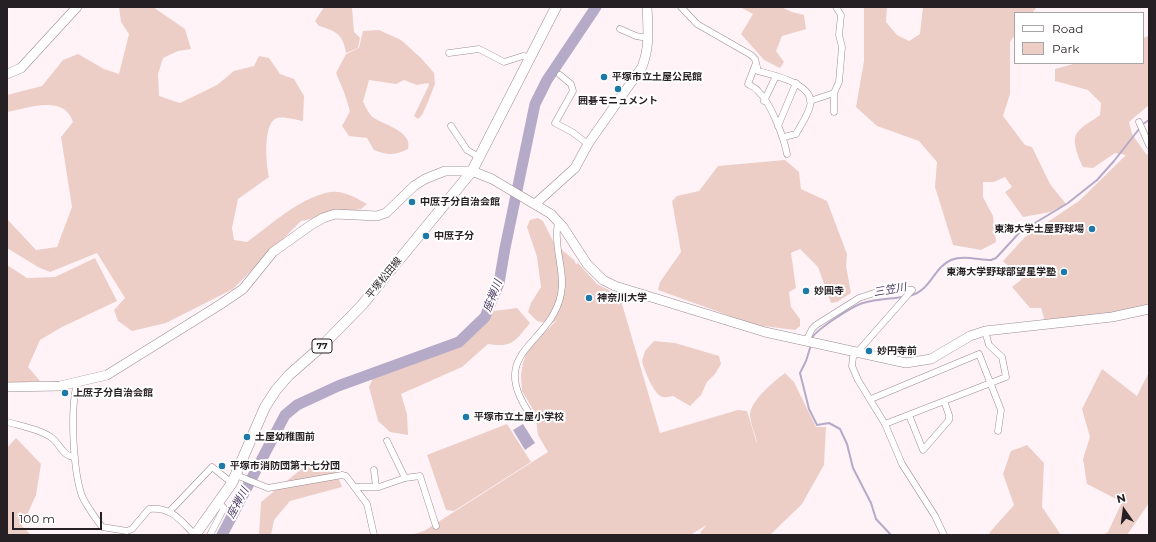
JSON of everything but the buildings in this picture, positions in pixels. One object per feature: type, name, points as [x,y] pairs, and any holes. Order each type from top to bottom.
[{"type":"main road","name":"平塚松田線","points":[[195,535],[219,503],[234,479],[262,413],[276,390],[289,375],[322,346],[362,305],[472,171],[556,7]]},
{"type":"street","points":[[7,74],[21,68],[77,7]]},
{"type":"street","points":[[535,204],[575,168],[588,144],[642,67],[647,56],[647,7]]},
{"type":"street","points":[[681,7],[697,24],[751,55],[756,63],[758,71],[796,83],[804,89],[811,105],[796,134],[784,137]]},
{"type":"street","points":[[834,112],[834,93],[839,82],[842,47],[839,35],[841,15],[836,7]]},
{"type":"street","points":[[620,29],[636,36],[648,38]]},
{"type":"street","points":[[449,53],[479,50],[504,62],[523,56],[530,57]]},
{"type":"street","points":[[756,63],[748,84],[759,91],[784,137],[787,154]]},
{"type":"street","points":[[560,75],[571,84],[573,90],[555,123],[572,132],[588,144]]},
{"type":"street","points":[[764,101],[776,76]]},
{"type":"street","points":[[778,126],[796,83]]},
{"type":"street","points":[[810,101],[834,93]]},
{"type":"street","points":[[1139,122],[1149,145]]},
{"type":"street","points":[[451,126],[467,150],[479,157]]},
{"type":"street","points":[[7,387],[40,388],[77,383],[107,375],[221,304],[251,281],[273,252],[323,218],[335,214],[377,216],[386,213],[414,186],[425,178],[446,171],[472,171],[511,189],[535,204],[558,220],[588,264],[603,280],[615,286],[765,332],[906,363],[931,359],[970,336],[984,331],[1112,317],[1149,309]]},
{"type":"street","points":[[532,417],[523,405],[516,391],[515,377],[517,363],[524,348],[544,327],[558,304],[562,292],[557,239],[558,220]]},
{"type":"street","points":[[810,342],[812,329],[816,325],[859,298],[877,292],[912,290],[852,357],[852,366],[858,380],[885,424],[902,464],[927,503],[944,535]]},
{"type":"street","points":[[885,424],[989,382],[1006,377],[1005,365],[1002,357],[989,345],[984,331]]},
{"type":"street","points":[[871,399],[979,354],[1001,410],[998,431]]},
{"type":"street","points":[[77,383],[74,396],[75,456],[82,495],[102,527],[127,531],[132,530],[149,509],[170,511],[195,535]]},
{"type":"street","points":[[909,415],[923,450],[949,420],[949,415],[944,401]]},
{"type":"street","points":[[7,422],[46,434],[54,440],[64,453],[70,457],[75,456]]},
{"type":"street","points":[[387,441],[405,478]]},
{"type":"street","points":[[170,511],[212,467],[234,479],[273,488],[297,482],[342,475],[346,476],[356,487],[366,504],[374,535]]},
{"type":"street","points":[[374,470],[376,488]]},
{"type":"street","points":[[356,487],[376,488],[405,478],[420,476],[436,526]]},
{"type":"street","points":[[210,535],[224,508],[219,503]]},
{"type":"green space","points":[[119,7],[153,7],[185,29],[191,49],[178,51],[163,58],[158,74],[159,96],[180,103],[217,85],[234,71],[254,66],[259,56],[269,58],[280,74],[294,79],[304,96],[303,121],[281,117],[275,119],[271,123],[266,146],[269,177],[238,199],[232,228],[234,240],[247,242],[286,212],[307,200],[330,192],[345,193],[367,204],[361,209],[301,221],[233,289],[166,323],[132,331],[118,321],[114,310],[125,298],[97,253],[50,272],[38,267],[7,248],[7,219],[36,250],[57,247],[72,207],[61,137],[73,122],[68,113],[62,108],[54,105],[35,106],[7,112],[7,95],[42,86],[63,60],[78,54],[104,69],[119,74],[129,34],[121,22]]},
{"type":"green space","points":[[324,7],[354,7],[352,8],[354,32],[360,38],[358,48],[346,53],[343,41],[338,34],[319,26],[315,21]]},
{"type":"green space","points":[[740,7],[781,7],[804,15],[806,29],[782,36],[776,51],[784,62],[780,68],[764,60],[741,34],[753,14]]},
{"type":"green space","points":[[864,7],[887,7],[886,22],[897,35],[909,41],[920,34],[923,7],[1037,7],[1033,12],[1014,12],[1014,36],[1010,42],[1010,94],[1003,116],[1025,145],[1032,147],[1050,184],[1066,204],[1050,212],[1023,217],[1005,192],[1012,187],[1005,177],[994,182],[983,182],[983,197],[993,216],[996,242],[981,250],[953,245],[935,187],[937,162],[919,141],[877,126],[856,107],[864,61]]},
{"type":"green space","points":[[379,30],[401,40],[421,58],[434,73],[435,84],[422,115],[418,119],[414,116],[429,85],[428,83],[417,85],[404,80],[396,84],[369,80],[363,102],[369,113],[372,117],[397,130],[406,138],[408,143],[408,149],[395,154],[387,154],[374,150],[367,138],[349,136],[342,126],[350,111],[336,73],[346,54],[359,48],[363,31]]},
{"type":"green space","name":"東海大学土屋野球場","points":[[1149,36],[1149,105],[1129,122],[1132,134],[1146,154],[1149,155],[1149,306],[1105,314],[1045,321],[1041,308],[1030,308],[1012,287],[1022,279],[1003,261],[1025,237],[1079,201],[1126,155],[1115,153],[1093,168],[1083,167],[1076,150],[1075,136],[1081,128],[1100,115],[1101,103],[1088,90],[1055,81],[1055,69],[1073,64],[1144,64],[1144,38]]},
{"type":"green space","points":[[785,160],[799,172],[801,189],[827,201],[847,254],[846,266],[851,293],[837,302],[831,303],[818,267],[800,249],[791,253],[796,288],[789,292],[791,307],[800,319],[800,326],[795,330],[755,325],[658,290],[660,282],[681,252],[672,201],[677,196],[699,191],[718,166]]},
{"type":"green space","points":[[538,218],[543,221],[554,243],[574,260],[576,264],[578,263],[597,284],[622,297],[622,304],[660,433],[738,410],[747,411],[757,444],[750,416],[754,404],[763,392],[785,373],[794,382],[816,427],[826,427],[824,465],[802,504],[770,535],[700,535],[701,531],[707,525],[690,535],[411,535],[424,531],[548,452],[538,435],[535,413],[522,391],[521,375],[528,349],[557,320],[551,324],[537,321],[528,312],[531,303],[541,287],[537,257],[527,227],[530,220]]},
{"type":"green space","points":[[95,258],[117,301],[62,327],[40,340],[28,367],[40,381],[7,383],[7,265],[27,278],[55,277]]},
{"type":"green space","points":[[517,308],[530,323],[513,342],[503,345],[488,344],[462,367],[401,394],[407,414],[408,435],[390,432],[378,421],[369,387],[374,376],[401,362],[451,343],[494,311]]},
{"type":"green space","points":[[654,341],[675,343],[719,356],[721,364],[715,374],[707,382],[701,395],[690,406],[673,396],[664,397],[660,395],[653,387],[647,376],[642,361],[645,351]]},
{"type":"green space","points":[[1102,369],[1137,396],[1149,372],[1149,503],[1127,535],[1103,535],[1108,532],[1122,502],[1087,484],[1083,459],[1090,437],[1082,409]]},
{"type":"green space","points":[[507,424],[531,462],[454,511],[446,510],[427,455]]},
{"type":"green space","points":[[16,438],[41,464],[36,495],[22,526],[31,535],[7,535],[7,448]]},
{"type":"green space","points":[[1027,445],[1044,463],[1042,507],[1061,535],[989,535],[1014,505],[1003,474],[1011,451]]},
{"type":"green space","points":[[333,465],[342,487],[290,501],[274,520],[271,535],[259,535],[261,502],[305,466]]},
{"type":"shaded area","points":[[523,424],[535,443],[525,450],[513,430]]},
{"type":"waterway","name":"座禅川","points":[[222,535],[285,415],[297,405],[338,386],[459,342],[485,317],[499,283],[535,104],[547,80],[596,7]]},
{"type":"waterway","name":"三笠川","points":[[909,296],[927,285],[940,268],[951,260],[966,258],[991,260],[996,258],[1020,232],[1068,203],[1097,180],[1143,124],[1149,120]]},
{"type":"waterway","name":"三笠川","points":[[811,340],[813,336],[826,325],[858,305],[873,301],[903,297]]},
{"type":"waterway","name":"三笠川","points":[[811,345],[800,373],[809,409],[817,425],[829,423],[840,429],[847,444],[853,468],[871,503],[876,519],[891,535]]},
{"type":"place","name":"平塚市立土屋公民館","points":[[604,77]]},
{"type":"place","name":"囲碁モニュメント","points":[[618,89]]},
{"type":"place","name":"中庶子分自治会館","points":[[412,202]]},
{"type":"place","name":"東海大学土屋野球場","points":[[1092,229]]},
{"type":"place","name":"中庶子分","points":[[426,236]]},
{"type":"place","name":"東海大学野球部望星学塾","points":[[1064,272]]},
{"type":"place","name":"妙圓寺","points":[[806,291]]},
{"type":"place","name":"神奈川大学","points":[[589,298]]},
{"type":"place","name":"妙円寺前","points":[[869,351]]},
{"type":"place","name":"上庶子分自治会館","points":[[65,393]]},
{"type":"place","name":"平塚市立土屋小学校","points":[[466,417]]},
{"type":"place","name":"土屋幼稚園前","points":[[247,437]]},
{"type":"place","name":"平塚市消防団第十七分団","points":[[222,466]]}]
